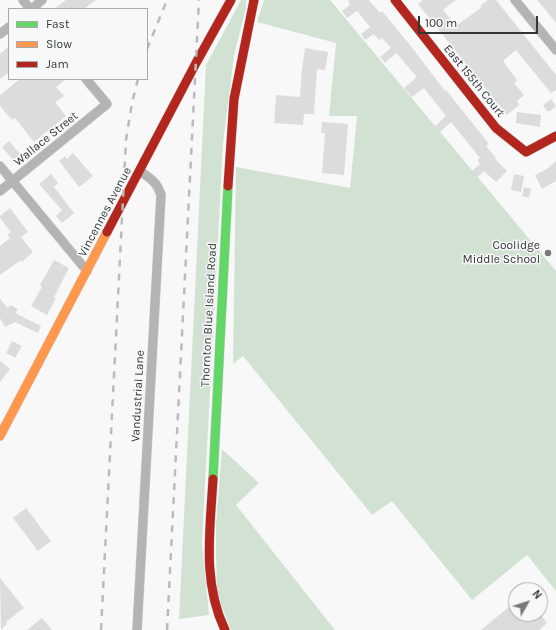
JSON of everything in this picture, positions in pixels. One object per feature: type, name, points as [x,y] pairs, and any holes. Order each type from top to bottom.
[{"type":"street","points":[[23,0],[30,8]]},
{"type":"street","points":[[32,8],[42,0]]},
{"type":"street","name":"Vincennes Avenue","points":[[0,436],[196,63],[231,0]]},
{"type":"street","name":"Thornton Blue Island Road","points":[[225,630],[213,601],[210,581],[209,551],[230,147],[234,99],[254,0]]},
{"type":"street","name":"East 155th Court","points":[[395,0],[496,128],[526,152],[556,136]]},
{"type":"street","points":[[515,0],[556,50]]},
{"type":"street","points":[[0,34],[8,28]]},
{"type":"street","name":"Wallace Street","points":[[0,191],[107,104],[87,80]]},
{"type":"street","points":[[0,166],[86,271]]},
{"type":"street","name":"Vandustrial Lane","points":[[137,630],[161,195],[158,186],[140,171]]},
{"type":"green space","points":[[241,0],[246,0],[246,8],[234,56],[223,143],[202,543],[209,615],[179,619],[206,65]]},
{"type":"green space","points":[[264,0],[330,0],[556,271],[556,591],[527,555],[472,600],[392,501],[372,515],[243,356],[233,364],[236,167],[350,188],[357,116],[329,116],[336,43],[257,22]]},
{"type":"green space","points":[[222,449],[259,483],[236,505],[335,630],[231,630],[217,593],[216,524]]},
{"type":"building","points":[[66,0],[96,0],[85,8],[55,8]]},
{"type":"building","points":[[348,0],[369,0],[380,13],[382,11],[410,45],[445,91],[446,90],[489,144],[486,146],[496,158],[495,159],[507,171],[496,182],[484,171],[477,178],[472,171],[480,164],[477,160],[480,158],[451,122],[440,132],[435,126],[446,116],[424,88],[412,97],[404,88],[417,77],[396,53],[385,63],[380,57],[391,48],[382,38],[379,40],[374,34],[365,40],[361,34],[370,27],[357,11],[347,18],[342,11],[350,5]]},
{"type":"building","points":[[423,0],[456,0],[443,10],[456,26],[482,7],[480,6],[488,0],[496,0],[556,75],[556,90],[551,93],[516,50],[503,61],[517,80],[514,83],[524,95],[517,101],[519,105],[507,115],[418,4]]},
{"type":"building","points":[[537,0],[556,0],[556,23],[544,8]]},
{"type":"building","points":[[8,47],[8,73],[0,79],[0,54]]},
{"type":"building","points":[[305,48],[328,52],[325,70],[317,69],[314,114],[304,114],[303,125],[274,123],[276,95],[300,97]]},
{"type":"building","points":[[19,80],[65,80],[56,87],[64,96],[55,102],[66,116],[34,142],[15,118],[12,120],[0,106],[0,95]]},
{"type":"building","points":[[551,99],[556,106],[550,111],[547,111],[543,105]]},
{"type":"building","points":[[517,112],[541,115],[540,127],[516,123]]},
{"type":"building","points":[[322,122],[348,124],[344,175],[322,173],[325,133],[321,133]]},
{"type":"building","points":[[9,141],[20,154],[13,160],[2,147]]},
{"type":"building","points":[[73,153],[93,176],[79,187],[59,161],[65,156],[67,159]]},
{"type":"building","points":[[556,161],[556,181],[542,189],[535,175],[547,169]]},
{"type":"building","points":[[51,174],[58,183],[54,187],[74,213],[62,223],[56,216],[62,210],[39,184]]},
{"type":"building","points":[[514,174],[524,176],[521,192],[511,190]]},
{"type":"building","points":[[524,187],[531,189],[529,198],[522,196]]},
{"type":"building","points":[[10,208],[28,232],[21,237],[33,252],[22,262],[21,260],[0,275],[0,246],[10,238],[7,235],[11,232],[0,216]]},
{"type":"building","points":[[54,260],[69,268],[54,297],[56,298],[47,315],[31,306],[42,287],[40,285]]},
{"type":"building","points":[[0,299],[8,308],[10,305],[18,309],[15,313],[41,326],[38,333],[15,322],[5,327],[0,318]]},
{"type":"building","points":[[12,341],[22,346],[15,358],[6,353]]},
{"type":"building","points":[[0,361],[10,369],[0,382]]},
{"type":"building","points":[[26,508],[51,541],[38,551],[13,518]]},
{"type":"building","points":[[0,578],[24,608],[6,622],[7,624],[1,630]]},
{"type":"building","points":[[508,608],[508,622],[547,623],[539,630],[481,630]]},
{"type":"building","points":[[42,618],[52,630],[27,630]]},
{"type":"railway","points":[[148,47],[167,0]]},
{"type":"railway","points":[[167,630],[199,0]]},
{"type":"railway","points":[[101,630],[126,140],[132,103],[138,80]]},
{"type":"traffic: fast","points":[[213,479],[228,186]]},
{"type":"traffic: slow","points":[[0,436],[107,232]]},
{"type":"traffic: jam","points":[[107,232],[231,0]]},
{"type":"traffic: jam","points":[[228,186],[234,99],[254,0]]},
{"type":"traffic: jam","points":[[395,0],[496,128],[526,152],[556,136]]},
{"type":"traffic: jam","points":[[213,479],[209,537],[210,575],[218,612],[225,630]]},
{"type":"place","name":"Coolidge Middle School","points":[[548,253]]}]
